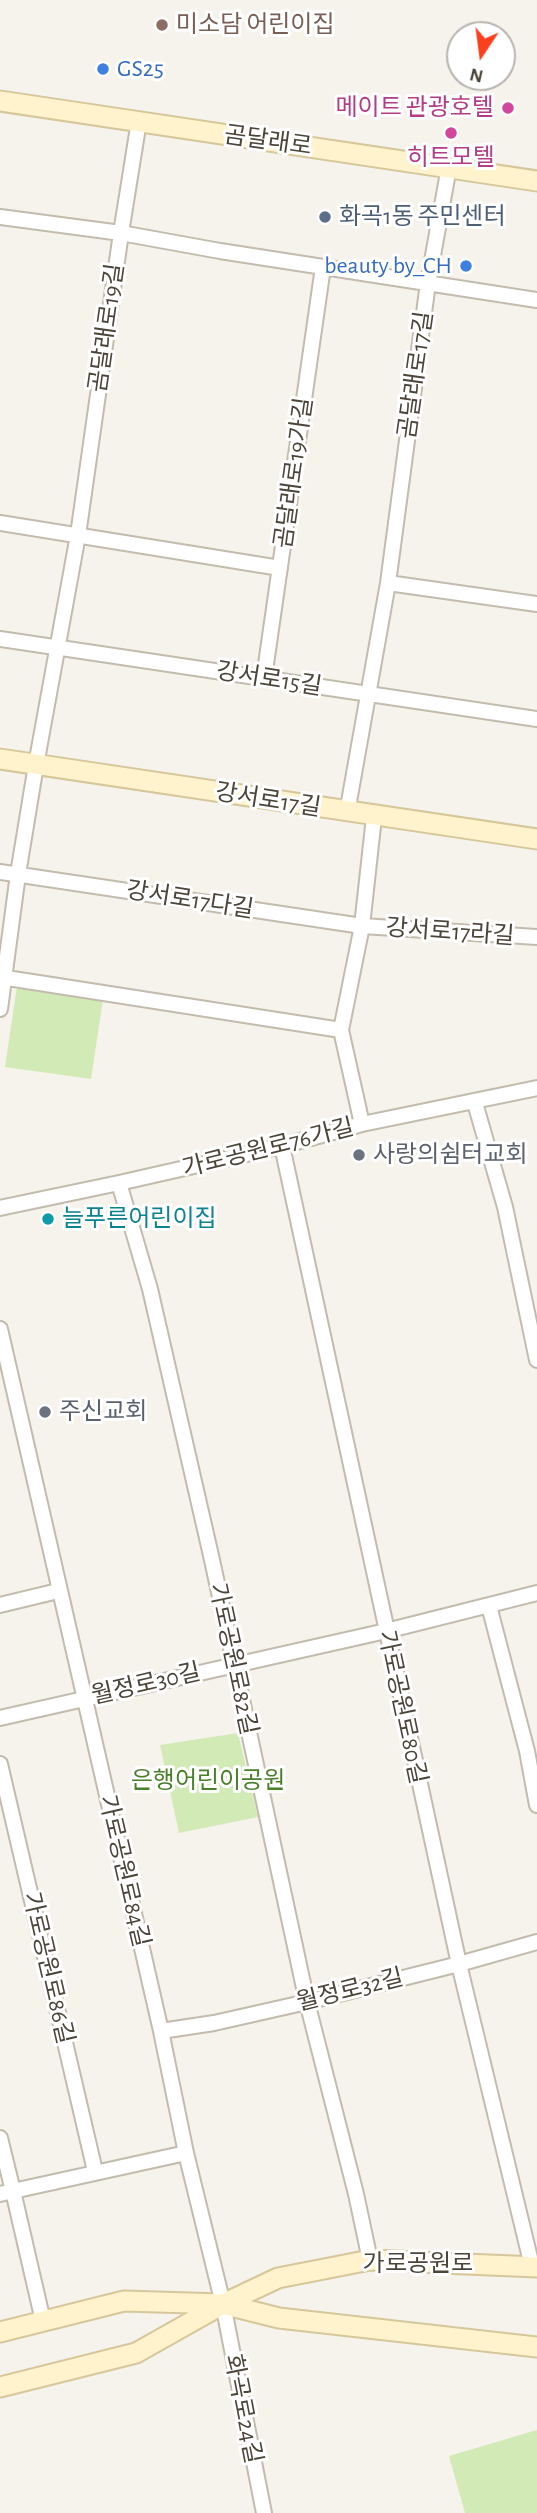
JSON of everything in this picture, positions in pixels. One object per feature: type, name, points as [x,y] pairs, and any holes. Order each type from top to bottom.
[{"type":"main road","name":"곰달래로","points":[[0,100],[537,181]]},
{"type":"main road","name":"강서로17길","points":[[0,759],[374,817],[537,839]]},
{"type":"main road","name":"가로공원로","points":[[0,2387],[136,2353],[223,2304],[278,2278],[370,2260],[535,2267]]},
{"type":"main road","name":"가로공원로","points":[[0,2332],[124,2301],[223,2304],[279,2318],[537,2347]]},
{"type":"street","name":"곰달래로19길","points":[[36,765],[78,536],[139,121]]},
{"type":"street","name":"곰달래로17길","points":[[348,813],[388,583],[428,283],[449,167]]},
{"type":"street","points":[[0,217],[121,233],[537,300]]},
{"type":"street","name":"곰달래로19가길","points":[[264,678],[323,267]]},
{"type":"street","points":[[0,523],[280,568]]},
{"type":"street","points":[[388,583],[537,604]]},
{"type":"street","name":"강서로15길","points":[[0,639],[537,719]]},
{"type":"street","points":[[0,1009],[36,765]]},
{"type":"street","name":"강서로17라길","points":[[362,1124],[341,1030],[362,926],[374,817]]},
{"type":"street","name":"강서로17다길","points":[[0,872],[362,926]]},
{"type":"street","name":"강서로17라길","points":[[362,926],[537,937]]},
{"type":"street","points":[[3,977],[341,1030]]},
{"type":"street","name":"가로공원로76가길","points":[[0,1208],[282,1146],[362,1124],[475,1103],[537,1088]]},
{"type":"street","points":[[475,1103],[505,1207],[537,1360]]},
{"type":"street","name":"가로공원로80길","points":[[282,1146],[459,1964],[535,2267]]},
{"type":"street","name":"가로공원로82길","points":[[119,1183],[150,1289],[307,2002],[370,2260]]},
{"type":"street","name":"가로공원로84길","points":[[0,1329],[161,2031],[186,2153],[223,2304]]},
{"type":"street","points":[[0,1605],[58,1591]]},
{"type":"street","name":"월정로30길","points":[[0,1718],[386,1631],[537,1593]]},
{"type":"street","points":[[489,1606],[527,1751],[537,1805]]},
{"type":"street","name":"가로공원로86길","points":[[0,1764],[95,2171]]},
{"type":"street","name":"월정로32길","points":[[161,2031],[214,2023],[307,2002],[537,1942]]},
{"type":"street","points":[[0,2138],[6,2192],[43,2321]]},
{"type":"street","points":[[6,2192],[186,2153]]},
{"type":"street","name":"화곡로24길","points":[[223,2304],[264,2513]]},
{"type":"green space","points":[[17,986],[103,999],[91,1079],[5,1067]]},
{"type":"green space","name":"은행어린이공원","points":[[238,1733],[258,1817],[179,1833],[160,1745]]},
{"type":"green space","points":[[537,2430],[537,2513],[465,2513],[449,2456]]},
{"type":"place","name":"미소담 어린이집","points":[[162,25]]},
{"type":"place","name":"GS25","points":[[103,69]]},
{"type":"place","name":"메이트 관광호텔","points":[[508,108]]},
{"type":"place","name":"히트모텔","points":[[451,133]]},
{"type":"place","name":"화곡1동 주민센터","points":[[325,217]]},
{"type":"place","name":"beauty by_CH","points":[[466,266]]},
{"type":"place","name":"사랑의쉼터교회","points":[[359,1155]]},
{"type":"place","name":"늘푸른어린이집","points":[[48,1219]]},
{"type":"place","name":"주신교회","points":[[45,1412]]}]
